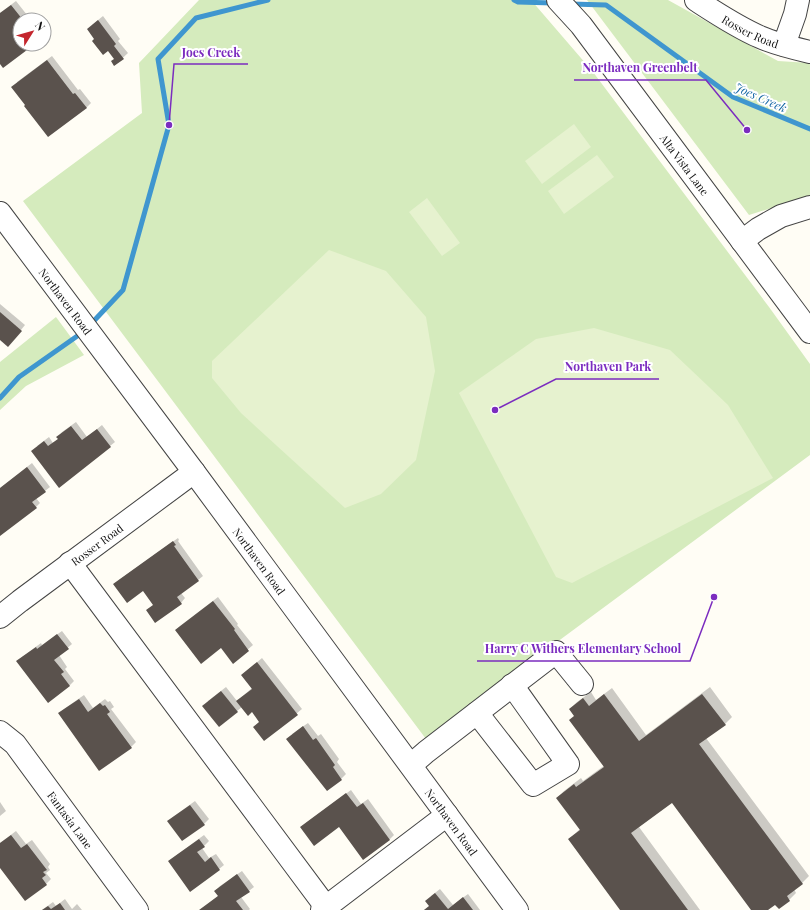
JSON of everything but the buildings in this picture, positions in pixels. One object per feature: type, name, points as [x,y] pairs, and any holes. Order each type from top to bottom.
[{"type":"street","name":"Alta Vista Lane","points":[[558,0],[581,25],[810,332]]},
{"type":"street","name":"Rosser Road","points":[[696,0],[732,23],[760,37],[810,52]]},
{"type":"street","points":[[784,45],[798,0]]},
{"type":"street","points":[[742,242],[758,229],[781,216],[810,208]]},
{"type":"street","name":"Northaven Road","points":[[0,213],[194,472],[517,910]]},
{"type":"street","name":"Rosser Road","points":[[0,617],[70,563],[194,472]]},
{"type":"street","points":[[70,563],[324,908],[447,814]]},
{"type":"street","points":[[411,766],[426,752],[556,652],[582,684]]},
{"type":"street","points":[[477,713],[533,785],[568,764],[512,686]]},
{"type":"street","name":"Fantasia Lane","points":[[0,732],[15,744],[137,910]]},
{"type":"green space","points":[[199,0],[531,0],[593,72],[810,364],[810,455],[426,739],[23,201],[142,113],[139,63]]},
{"type":"green space","points":[[587,0],[668,0],[778,61],[810,63],[810,196],[749,215]]},
{"type":"green space","points":[[574,124],[591,147],[542,184],[525,161]]},
{"type":"green space","points":[[597,155],[614,177],[564,214],[548,191]]},
{"type":"green space","points":[[427,198],[460,243],[442,256],[409,212]]},
{"type":"green space","points":[[329,250],[386,271],[426,317],[435,371],[416,460],[381,494],[345,508],[241,413],[212,378],[212,361]]},
{"type":"green space","points":[[56,317],[84,355],[26,386],[0,410],[0,362]]},
{"type":"green space","points":[[594,328],[670,350],[728,405],[773,478],[572,583],[556,577],[459,393],[536,339]]},
{"type":"waterway","name":"Joes Creek","points":[[90,325],[123,290],[169,125],[158,59],[196,18],[268,0]]},
{"type":"waterway","name":"Joes Creek","points":[[514,0],[518,2],[553,3]]},
{"type":"waterway","name":"Joes Creek","points":[[571,4],[606,5],[733,97],[810,129]]},
{"type":"waterway","name":"Joes Creek","points":[[0,398],[19,377],[83,332]]},
{"type":"place","name":"Joes Creek","points":[[169,125]]},
{"type":"place","name":"Northaven Greenbelt","points":[[747,130]]},
{"type":"place","name":"Northaven Park","points":[[495,410]]},
{"type":"place","name":"Harry C Withers Elementary School","points":[[714,597]]}]
